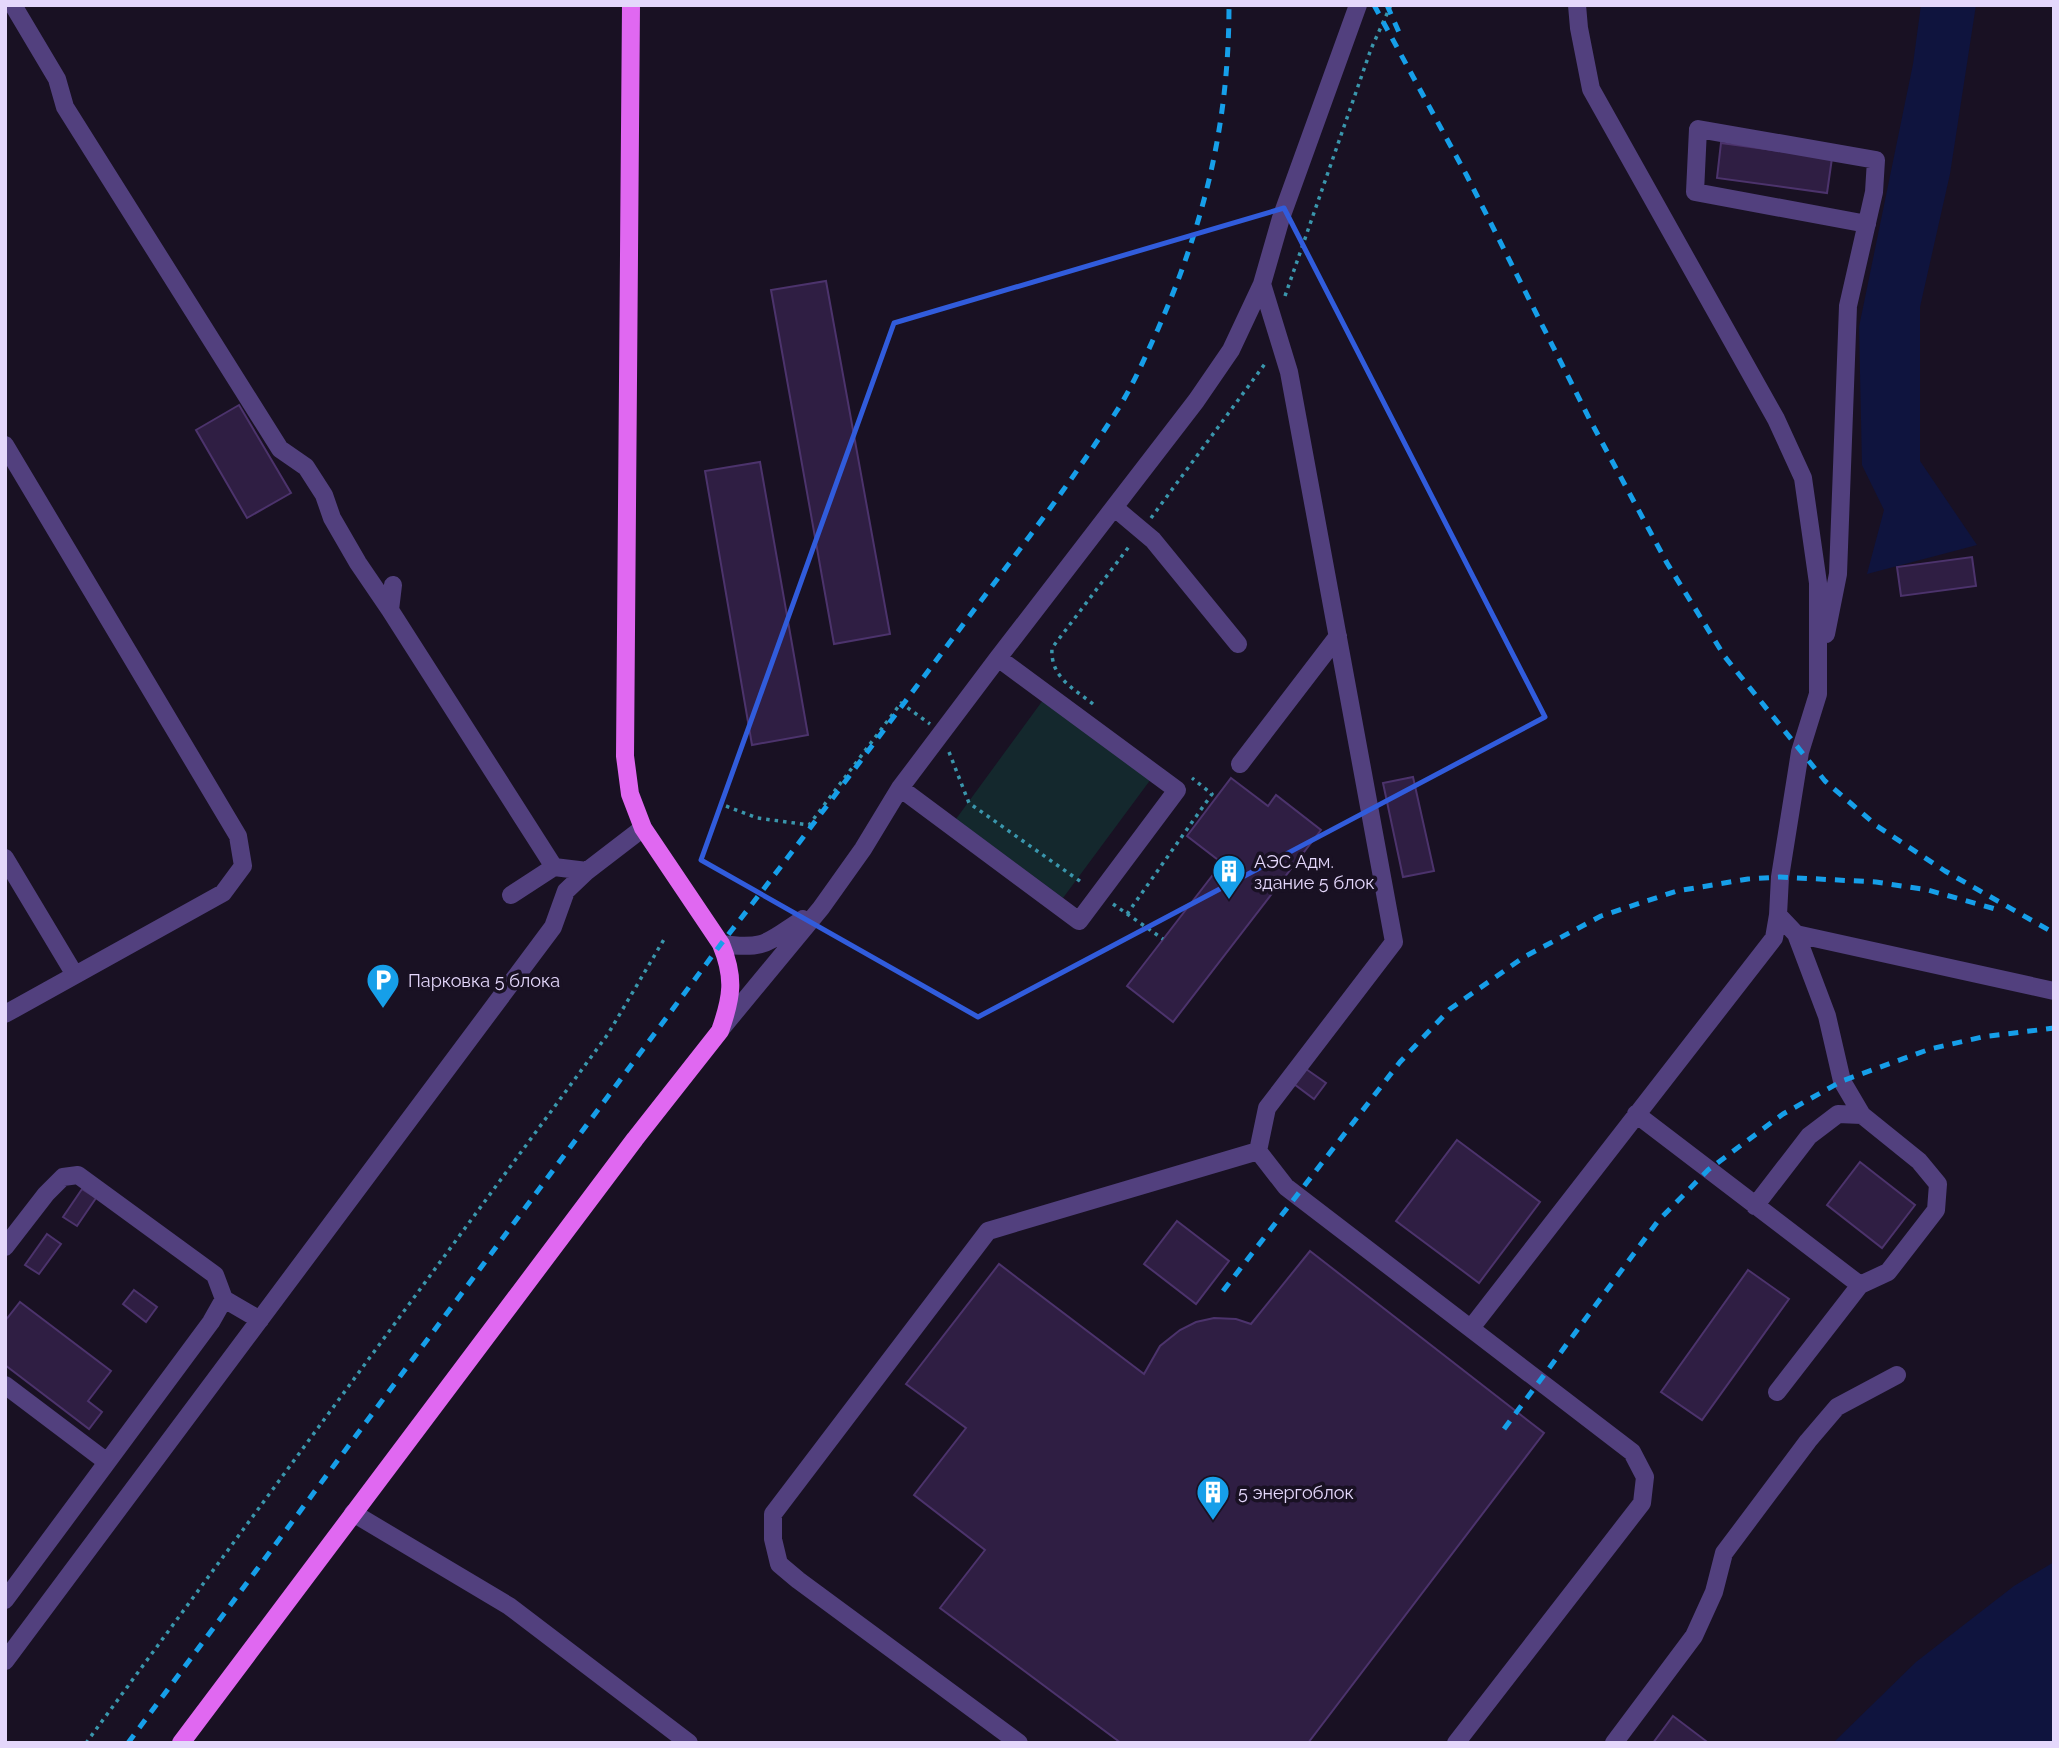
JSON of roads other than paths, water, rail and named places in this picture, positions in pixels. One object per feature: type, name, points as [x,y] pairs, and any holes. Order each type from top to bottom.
[{"type":"main road","points":[[181,1743],[720,1031],[726,1013],[732,974],[721,944],[643,828],[629,794],[625,757],[631,5]]},
{"type":"lane","points":[[13,5],[57,79],[65,107],[280,449],[306,467],[312,476],[358,563],[554,867]]},
{"type":"lane","points":[[720,1031],[821,908],[863,849],[900,788],[1196,401],[1231,350],[1262,284],[1281,218],[1358,5]]},
{"type":"lane","points":[[1471,1328],[1774,938],[1780,877],[1798,764],[1818,694],[1818,583],[1803,478],[1776,419],[1591,89],[1577,5]]},
{"type":"lane","points":[[1818,672],[1838,574],[1848,306],[1867,224],[1874,192],[1876,160],[1698,129],[1695,192],[1867,224]]},
{"type":"lane","points":[[1258,1151],[1267,1108],[1394,942],[1289,372],[1262,284]]},
{"type":"lane","points":[[5,445],[238,836],[243,866],[223,893],[5,1014]]},
{"type":"lane","points":[[1115,508],[1153,540],[1238,644]]},
{"type":"lane","points":[[390,610],[393,585]]},
{"type":"lane","points":[[1240,764],[1338,636]]},
{"type":"lane","points":[[900,788],[1079,921],[1177,790],[998,658]]},
{"type":"lane","points":[[5,1661],[553,927],[566,891],[587,871],[643,828]]},
{"type":"lane","points":[[5,858],[75,975]]},
{"type":"lane","points":[[511,895],[554,867],[587,871]]},
{"type":"lane","points":[[721,944],[760,946],[821,908]]},
{"type":"lane","points":[[1777,1392],[1860,1285],[1888,1272],[1896,1262],[1936,1210],[1938,1184],[1919,1161],[1862,1115],[1842,1081],[1827,1016],[1796,934],[1778,915]]},
{"type":"lane","points":[[1796,934],[2054,991]]},
{"type":"lane","points":[[1636,1114],[1860,1285]]},
{"type":"lane","points":[[1755,1206],[1809,1136],[1838,1114],[1862,1115]]},
{"type":"lane","points":[[1258,1151],[1286,1186],[1632,1452],[1645,1477],[1642,1503],[1456,1743]]},
{"type":"lane","points":[[1019,1743],[779,1564],[773,1539],[773,1514],[988,1231],[1258,1151]]},
{"type":"lane","points":[[5,1247],[46,1194],[64,1177],[78,1175],[215,1275],[224,1299],[260,1320]]},
{"type":"lane","points":[[5,1600],[211,1322],[224,1299]]},
{"type":"lane","points":[[1614,1743],[1694,1636],[1714,1592],[1724,1553],[1808,1441],[1837,1407],[1897,1375]]},
{"type":"lane","points":[[5,1385],[107,1462]]},
{"type":"lane","points":[[353,1513],[509,1606],[690,1743]]},
{"type":"railway","points":[[128,1743],[721,944],[1037,526],[1116,412],[1133,382],[1175,289],[1201,210],[1211,171],[1225,90],[1229,5]]},
{"type":"railway","points":[[1374,5],[1467,176],[1590,420],[1667,563],[1725,657],[1825,781],[1877,826],[1945,871],[2054,933]]},
{"type":"railway","points":[[1387,5],[1401,37]]},
{"type":"railway","points":[[1223,1291],[1400,1062],[1450,1009],[1524,957],[1601,916],[1677,891],[1748,879],[1780,877],[1876,882],[1928,890],[1999,910]]},
{"type":"railway","points":[[1504,1429],[1658,1221],[1708,1170],[1783,1114],[1842,1081],[1930,1049],[1982,1037],[2054,1028]]},
{"type":"place","name":"АЭС Адм. здание 5 блок","points":[[1229,901]]},
{"type":"place","name":"Парковка 5 блока","points":[[383,1010]]},
{"type":"place","name":"5 энергоблок","points":[[1213,1522]]}]
